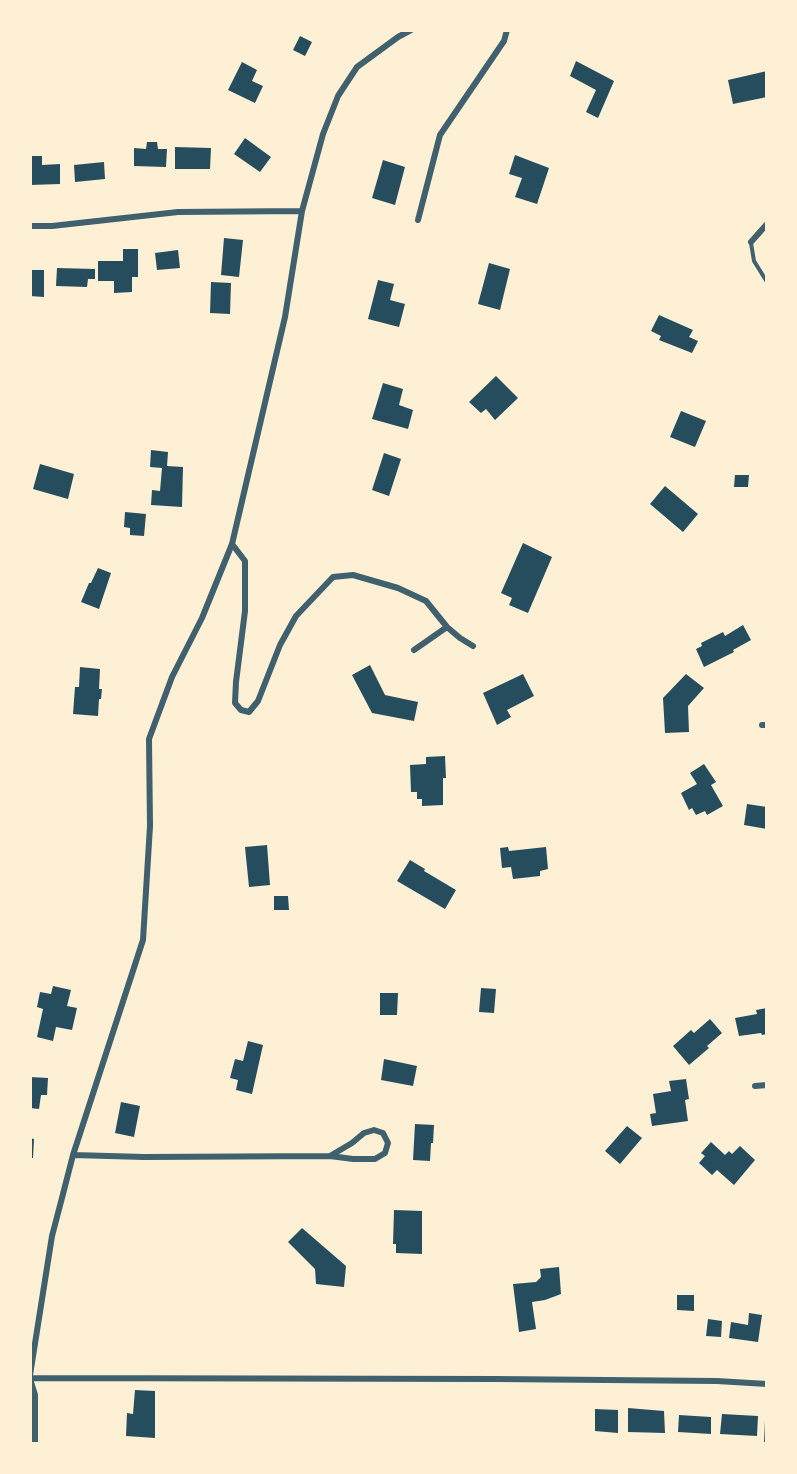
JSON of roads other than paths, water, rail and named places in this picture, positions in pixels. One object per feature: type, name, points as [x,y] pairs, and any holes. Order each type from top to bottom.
[{"type":"street","points":[[35,1444],[35,1395],[30,1377],[52,1236],[73,1155],[143,940],[150,826],[149,739],[172,677],[202,618],[232,544],[285,316],[302,211],[323,134],[338,96],[357,67],[411,30]]},
{"type":"street","points":[[418,220],[440,135],[504,41],[507,30]]},
{"type":"street","points":[[30,226],[52,226],[178,212],[302,211]]},
{"type":"street","points":[[751,242],[767,224]]},
{"type":"street","points":[[232,544],[245,561],[245,611],[235,703],[241,710],[249,712],[258,700],[280,645],[296,616],[333,577],[353,576],[398,588],[426,601],[447,627],[473,646]]},
{"type":"street","points":[[414,650],[447,627]]},
{"type":"street","points":[[754,1086],[767,1085]]},
{"type":"street","points":[[73,1155],[330,1156],[375,1159],[385,1153],[388,1143],[383,1133],[374,1130],[364,1133],[330,1156]]},
{"type":"street","points":[[30,1377],[495,1379],[767,1384]]},
{"type":"lane","points":[[751,242],[754,261],[767,282]]}]
